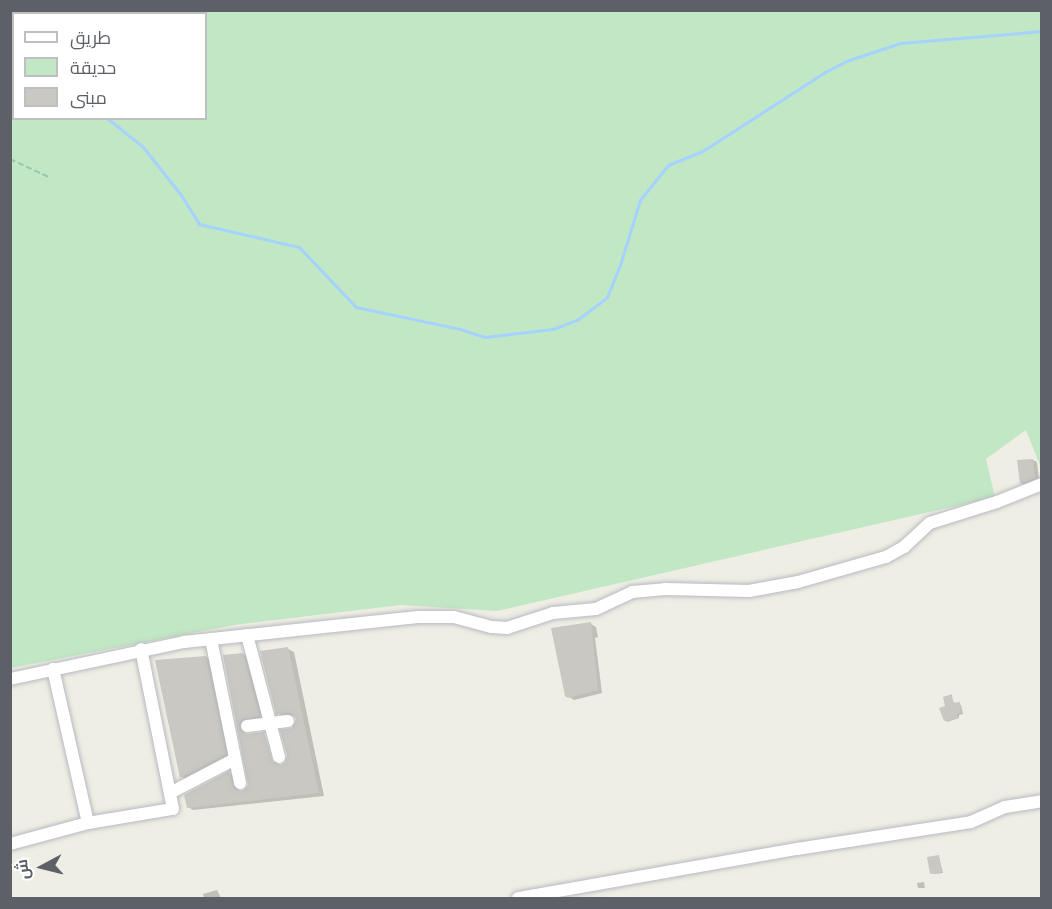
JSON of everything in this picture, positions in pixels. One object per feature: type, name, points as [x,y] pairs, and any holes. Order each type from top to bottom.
[{"type":"street","points":[[10,679],[141,650],[210,639],[418,616],[454,617],[492,627],[507,628],[553,613],[596,609],[632,592],[665,589],[749,591],[798,582],[886,557],[904,547],[916,532],[930,523],[998,502],[1041,484]]},
{"type":"street","points":[[247,635],[279,757]]},
{"type":"street","points":[[210,639],[240,783]]},
{"type":"street","points":[[10,844],[88,823],[173,808],[141,650]]},
{"type":"street","points":[[53,669],[88,823]]},
{"type":"street","points":[[246,726],[288,721]]},
{"type":"street","points":[[170,793],[235,759]]},
{"type":"street","points":[[518,898],[763,855],[971,822],[1005,807],[1041,801]]},
{"type":"path","points":[[10,159],[51,178]]},
{"type":"green space","points":[[11,11],[1041,11],[1041,468],[1026,430],[986,459],[995,497],[497,611],[401,605],[234,625],[11,668]]},
{"type":"building","points":[[1033,459],[1035,478],[1020,484],[1017,460]]},
{"type":"building","points":[[591,622],[598,690],[568,698],[565,696],[551,628]]},
{"type":"building","points":[[288,647],[319,793],[187,808],[184,795],[229,771],[234,789],[242,791],[248,785],[223,655],[243,653],[260,716],[243,719],[239,723],[240,730],[247,734],[264,732],[273,762],[281,765],[285,762],[287,755],[280,730],[292,728],[296,719],[291,713],[276,714],[260,651]]},
{"type":"building","points":[[206,656],[226,754],[180,778],[155,660]]},
{"type":"building","points":[[952,694],[953,703],[960,702],[961,713],[957,714],[958,718],[944,721],[939,708],[945,706],[943,697]]},
{"type":"building","points":[[939,855],[942,872],[930,874],[927,857]]},
{"type":"waterway","points":[[109,120],[143,147],[181,195],[199,224],[299,247],[356,307],[460,329],[485,337],[553,329],[577,320],[607,297],[621,262],[640,200],[668,165],[701,152],[825,72],[849,60],[900,43],[1042,31]]}]
